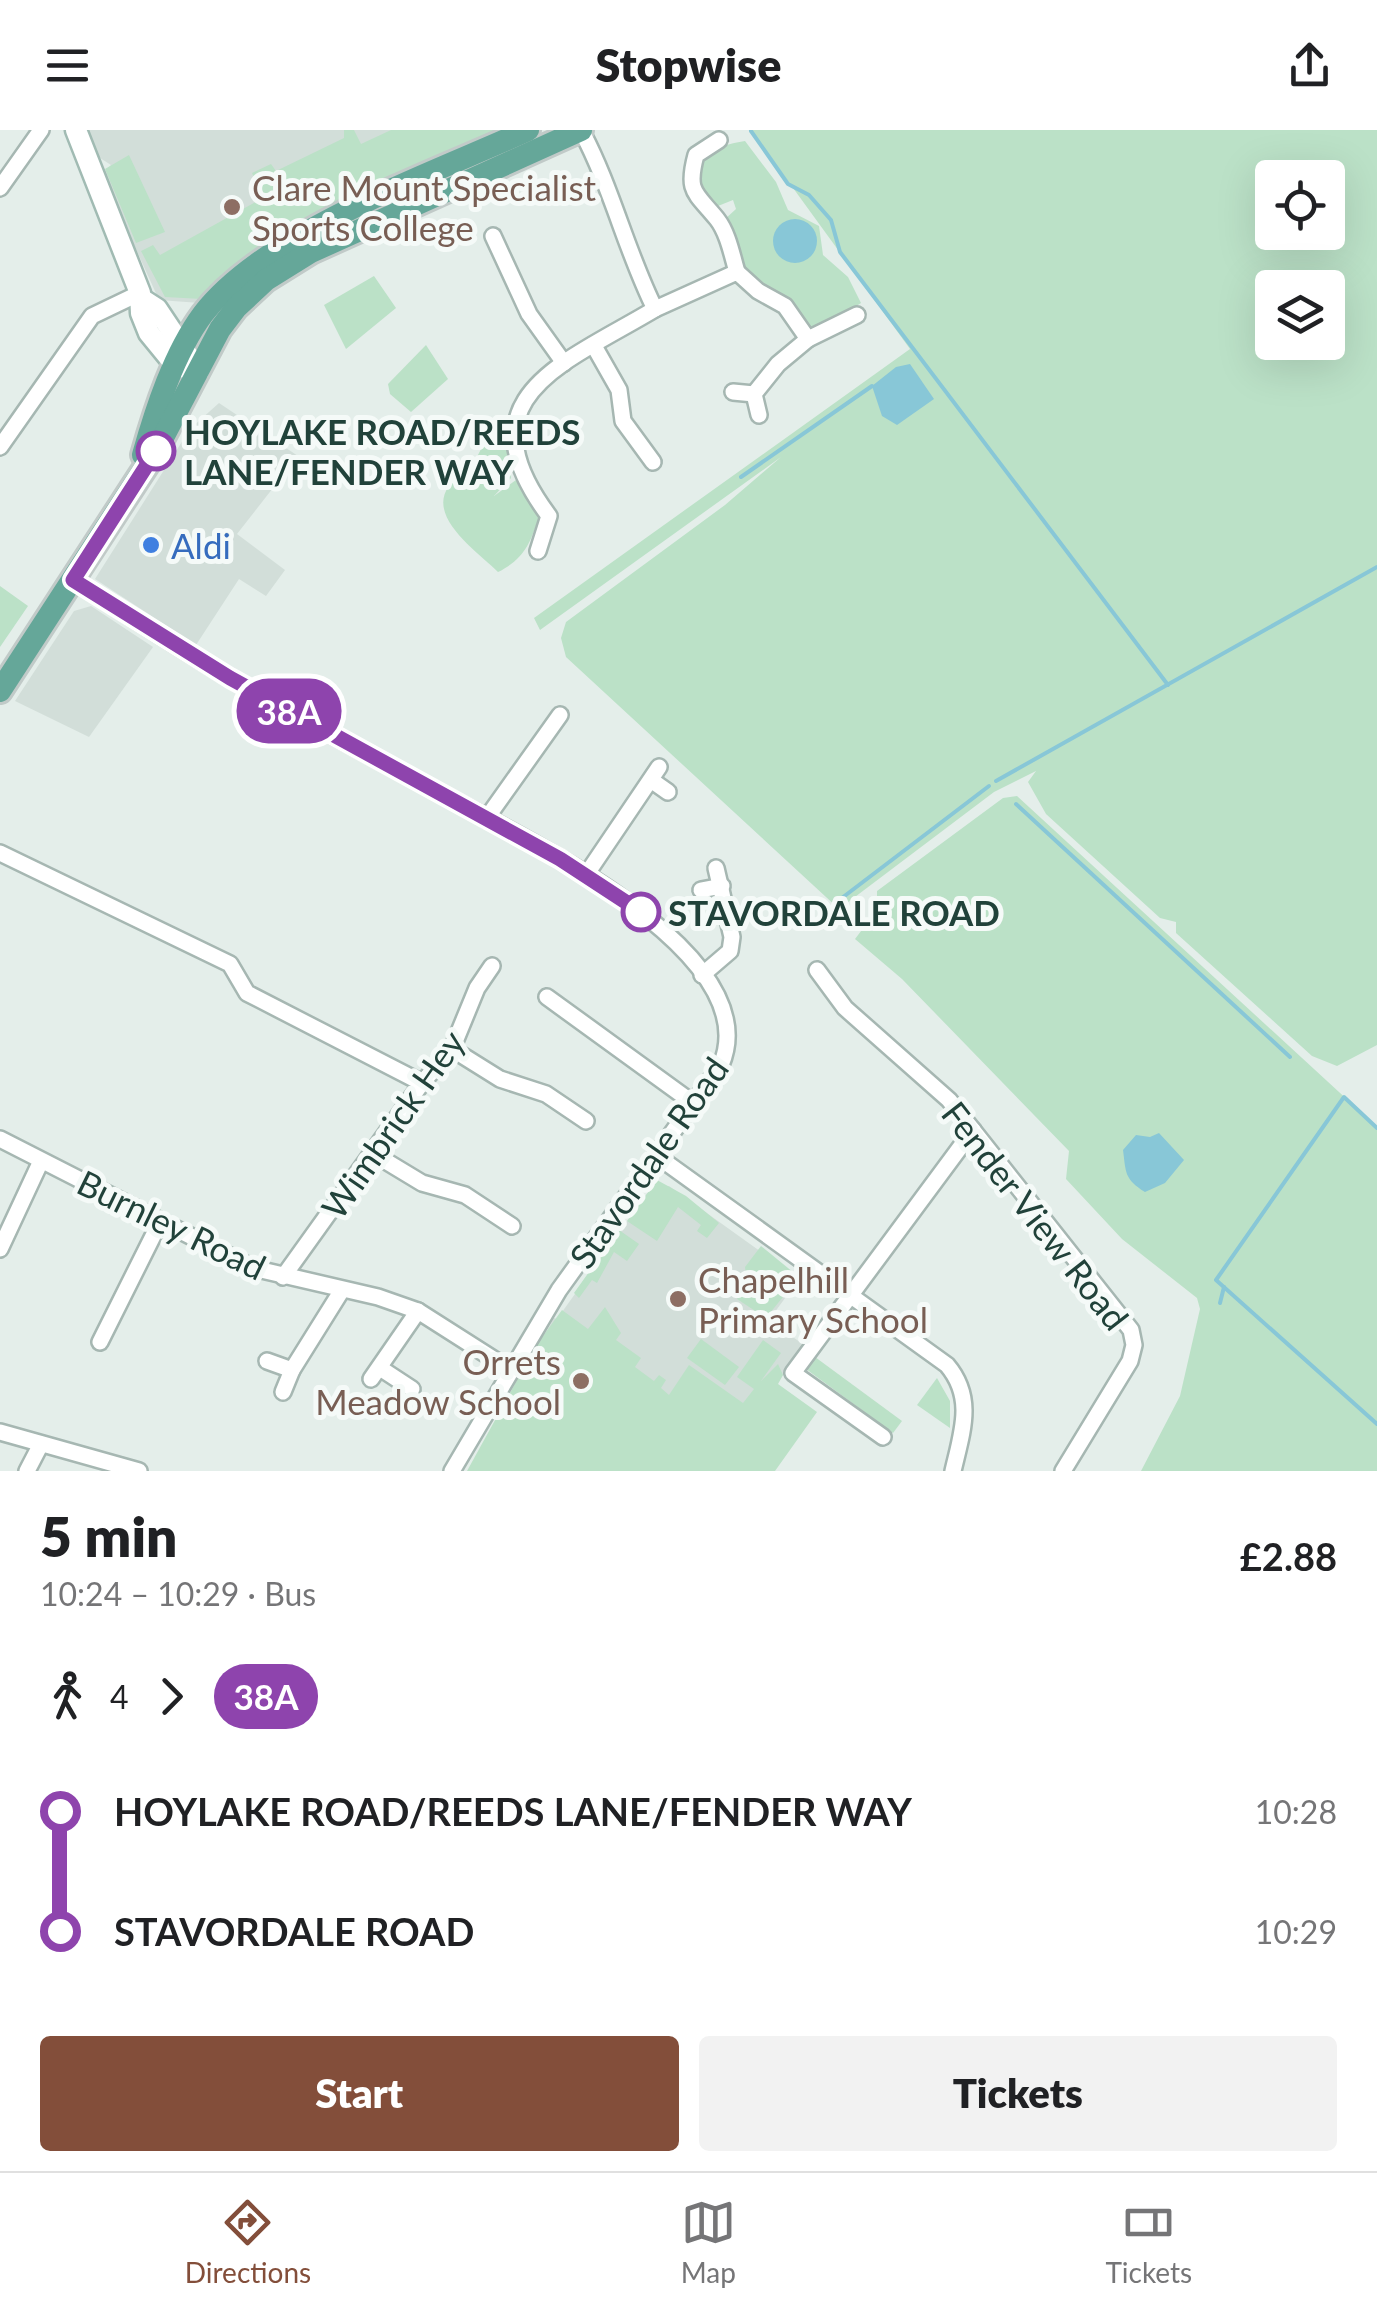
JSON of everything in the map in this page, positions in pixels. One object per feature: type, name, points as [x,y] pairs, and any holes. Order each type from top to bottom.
[{"type":"main road","points":[[0,691],[138,473],[204,313],[272,252],[528,130]]},
{"type":"main road","points":[[186,362],[226,319],[284,268],[581,130]]},
{"type":"street","points":[[0,188],[41,130]]},
{"type":"street","points":[[76,130],[147,300],[141,313],[150,332],[186,362]]},
{"type":"street","points":[[581,130],[625,227],[637,274],[654,309]]},
{"type":"street","points":[[718,140],[696,155],[690,178],[700,204],[718,220],[737,272],[758,291],[785,306],[808,339]]},
{"type":"street","points":[[494,236],[522,300],[564,363]]},
{"type":"street","points":[[549,516],[518,470],[513,431],[530,392],[564,363],[654,309],[737,272]]},
{"type":"street","points":[[0,447],[92,316],[147,300],[190,316],[204,313]]},
{"type":"street","points":[[754,394],[778,364],[808,339],[856,314]]},
{"type":"street","points":[[594,346],[619,390],[624,421],[653,462]]},
{"type":"street","points":[[733,392],[754,394]]},
{"type":"street","points":[[754,394],[759,414]]},
{"type":"street","points":[[549,516],[568,517]]},
{"type":"street","points":[[538,551],[549,516]]},
{"type":"street","name":"Stavordale Road","points":[[73,580],[254,692],[586,876],[646,916],[718,996],[729,1033],[721,1065],[559,1290],[452,1471]]},
{"type":"street","points":[[486,818],[560,715]]},
{"type":"street","points":[[586,876],[655,774],[668,792]]},
{"type":"street","points":[[0,853],[230,964],[247,994],[422,1083]]},
{"type":"street","points":[[702,975],[730,951],[732,937],[716,868]]},
{"type":"street","points":[[700,890],[722,886]]},
{"type":"street","name":"Wimbrick Hey","points":[[283,1277],[422,1083],[452,1049],[477,988],[492,966]]},
{"type":"street","name":"Fender View Road","points":[[817,970],[845,1008],[949,1100],[1131,1330],[1134,1345],[1130,1362],[1063,1471]]},
{"type":"street","points":[[547,997],[693,1104]]},
{"type":"street","points":[[452,1049],[500,1079],[546,1094],[586,1121]]},
{"type":"street","points":[[882,1437],[793,1373],[973,1130]]},
{"type":"street","name":"Burnley Road","points":[[0,1139],[253,1268],[418,1311],[509,1369]]},
{"type":"street","points":[[374,1154],[399,1172],[465,1194],[507,1217]]},
{"type":"street","points":[[657,1156],[852,1294],[958,1378],[964,1394],[965,1419],[952,1471]]},
{"type":"street","points":[[0,1249],[41,1161]]},
{"type":"street","points":[[100,1342],[160,1222]]},
{"type":"street","points":[[282,1392],[342,1290]]},
{"type":"street","points":[[412,1389],[375,1374],[418,1311]]},
{"type":"street","points":[[267,1361],[292,1370]]},
{"type":"street","points":[[0,1432],[139,1471]]},
{"type":"street","points":[[28,1471],[41,1444]]},
{"type":"shaded area","name":"Clare Mount Specialist Sports College","points":[[87,130],[509,130],[256,252],[227,272],[200,303],[159,300],[102,174],[111,165],[97,156]]},
{"type":"shaded area","points":[[219,403],[298,456],[237,534],[285,570],[266,596],[239,579],[196,645],[95,579],[190,429]]},
{"type":"shaded area","points":[[91,606],[153,647],[89,737],[15,701],[74,611]]},
{"type":"shaded area","name":"Chapelhill Primary School","points":[[669,1186],[799,1279],[769,1320],[804,1345],[733,1446],[471,1471],[554,1318],[557,1319],[649,1191]]},
{"type":"green space","points":[[344,130],[354,130],[361,144],[391,130],[505,130],[240,260],[202,299],[165,297],[141,251],[153,245],[160,255],[263,198],[252,173],[271,164],[276,171],[344,138]]},
{"type":"green space","points":[[751,130],[1377,130],[1377,1045],[1337,1066],[1312,1056],[1176,933],[1176,922],[1160,918],[1046,814],[1028,782],[1036,771],[994,792],[839,909],[566,657],[561,638],[566,622],[725,505],[781,457],[540,630],[534,618],[910,349]]},
{"type":"green space","points":[[745,141],[776,182],[788,210],[819,226],[823,255],[848,277],[861,303],[830,323],[811,328],[749,277],[724,220],[736,209],[733,200],[718,206],[703,200],[697,170],[706,157],[729,144]]},
{"type":"green space","points":[[129,155],[165,232],[136,243],[105,169]]},
{"type":"green space","points":[[374,276],[396,308],[346,349],[324,305]]},
{"type":"green space","points":[[426,345],[448,379],[411,412],[390,394],[388,384]]},
{"type":"green space","points":[[496,426],[504,432],[511,478],[494,496],[516,480],[539,517],[525,550],[498,572],[457,533],[444,510],[449,486],[473,462]]},
{"type":"green space","points":[[0,586],[28,606],[0,647]]},
{"type":"green space","points":[[1017,796],[1377,1127],[1377,1471],[1141,1471],[1180,1396],[1200,1309],[1197,1298],[1122,1239],[1066,1179],[1069,1151],[902,979],[855,939],[877,910],[877,891],[1003,798]]},
{"type":"green space","points":[[657,1180],[686,1196],[719,1223],[707,1238],[697,1231],[701,1225],[678,1207],[657,1241],[627,1221]]},
{"type":"green space","points":[[619,1230],[639,1244],[627,1261],[614,1252],[597,1283],[592,1280],[579,1298],[574,1293]]},
{"type":"green space","points":[[761,1246],[799,1277],[766,1318],[737,1299],[747,1284],[745,1267]]},
{"type":"green space","name":"Orrets Meadow School","points":[[605,1307],[621,1333],[616,1340],[641,1358],[635,1367],[654,1381],[659,1375],[666,1380],[661,1388],[669,1395],[689,1365],[743,1403],[754,1389],[737,1377],[763,1340],[781,1353],[761,1381],[778,1364],[783,1375],[778,1384],[817,1412],[775,1471],[467,1471],[537,1344],[562,1310],[588,1329]]},
{"type":"green space","points":[[701,1339],[739,1367],[725,1385],[687,1358]]},
{"type":"green space","points":[[815,1357],[902,1421],[893,1433],[806,1369]]},
{"type":"green space","points":[[937,1378],[950,1401],[950,1428],[917,1405]]},
{"type":"water","points":[[795,219],[811,225],[817,241],[811,257],[795,263],[779,257],[773,241],[779,225]]},
{"type":"water","points":[[910,364],[934,399],[897,425],[882,416],[872,386],[896,367]]},
{"type":"water","points":[[1159,1133],[1184,1160],[1165,1183],[1145,1192],[1127,1174],[1123,1150],[1136,1135],[1150,1137]]},
{"type":"waterway","points":[[751,131],[788,184],[809,195],[831,220],[840,252],[1168,685]]},
{"type":"waterway","points":[[741,477],[872,386]]},
{"type":"waterway","points":[[996,781],[1377,567]]},
{"type":"waterway","points":[[834,904],[989,786]]},
{"type":"waterway","points":[[1016,804],[1290,1057]]},
{"type":"waterway","points":[[1377,1128],[1344,1097],[1216,1280],[1377,1424]]},
{"type":"waterway","points":[[1220,1303],[1224,1287]]},
{"type":"bus line","name":"38A","points":[[156,451],[138,473],[73,580],[230,678],[560,859],[641,912]]},
{"type":"place","name":"Clare Mount Specialist Sports College","points":[[232,207]]},
{"type":"place","name":"HOYLAKE ROAD/REEDS LANE/FENDER WAY","points":[[156,451]]},
{"type":"place","name":"Aldi","points":[[151,545]]},
{"type":"place","name":"STAVORDALE ROAD","points":[[641,912]]},
{"type":"place","name":"Chapelhill Primary School","points":[[678,1299]]},
{"type":"place","name":"Orrets Meadow School","points":[[581,1381]]}]
